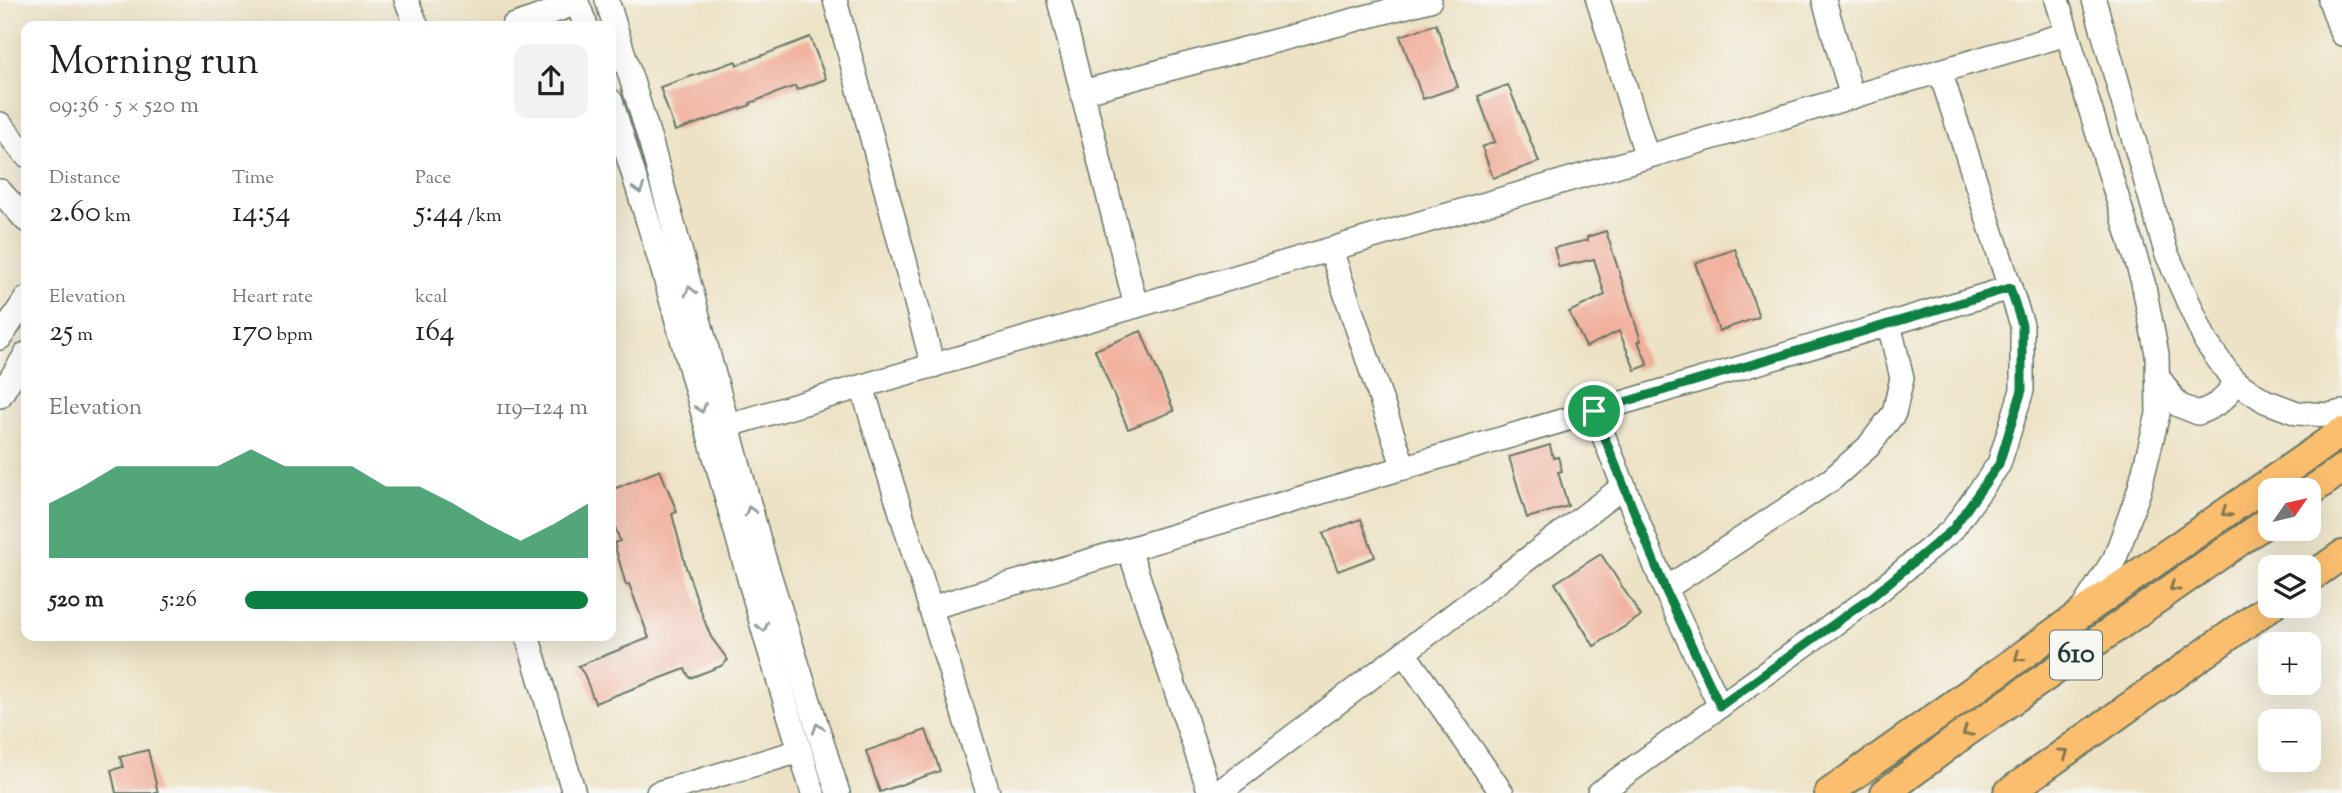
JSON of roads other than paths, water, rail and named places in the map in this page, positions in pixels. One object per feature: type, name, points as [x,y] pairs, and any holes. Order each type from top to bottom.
[{"type":"main road","points":[[1829,793],[2078,615],[2342,432]]},
{"type":"main road","points":[[2321,484],[2342,469]]},
{"type":"main road","name":"610","points":[[1885,793],[1961,736],[2258,528]]},
{"type":"main road","points":[[2321,570],[2342,555]]},
{"type":"main road","name":"610","points":[[2008,793],[2258,616]]},
{"type":"street","points":[[406,0],[415,21]]},
{"type":"street","points":[[607,0],[613,21]]},
{"type":"street","points":[[835,0],[933,366]]},
{"type":"street","points":[[1059,0],[1136,306]]},
{"type":"street","points":[[1082,92],[1430,0]]},
{"type":"street","points":[[1598,0],[1647,157]]},
{"type":"street","points":[[1825,0],[1852,97]]},
{"type":"street","points":[[2057,0],[2143,282],[2157,354],[2158,414],[2139,491],[2115,558],[2078,615]]},
{"type":"street","points":[[2094,0],[2166,253],[2206,342],[2233,380],[2265,401],[2297,412],[2329,415],[2342,412]]},
{"type":"street","points":[[2330,0],[2342,34]]},
{"type":"street","points":[[526,21],[577,1],[584,21]]},
{"type":"street","points":[[616,29],[651,143],[763,555],[838,793]]},
{"type":"street","points":[[726,426],[2067,34]]},
{"type":"street","points":[[1599,793],[1873,596],[1952,530],[1999,464],[2022,390],[2022,325],[1940,71]]},
{"type":"street","points":[[616,117],[662,267],[762,626],[813,793]]},
{"type":"street","points":[[0,124],[21,149]]},
{"type":"street","points":[[0,191],[21,214]]},
{"type":"street","points":[[1331,250],[1405,468]]},
{"type":"street","points":[[930,608],[2010,288]]},
{"type":"street","points":[[0,338],[21,306]]},
{"type":"street","points":[[1665,589],[1832,479],[1868,447],[1894,413],[1902,379],[1889,324]]},
{"type":"street","points":[[0,396],[21,362]]},
{"type":"street","points":[[2157,375],[2178,405],[2198,413],[2219,404],[2231,391],[2233,380]]},
{"type":"street","points":[[862,387],[988,793]]},
{"type":"street","points":[[1594,411],[1665,589],[1720,706]]},
{"type":"street","points":[[1218,793],[1624,486]]},
{"type":"street","points":[[1129,549],[1210,793]]},
{"type":"street","points":[[529,641],[574,793]]},
{"type":"street","points":[[1404,653],[1502,793]]},
{"type":"street","points":[[661,793],[800,751]]}]
